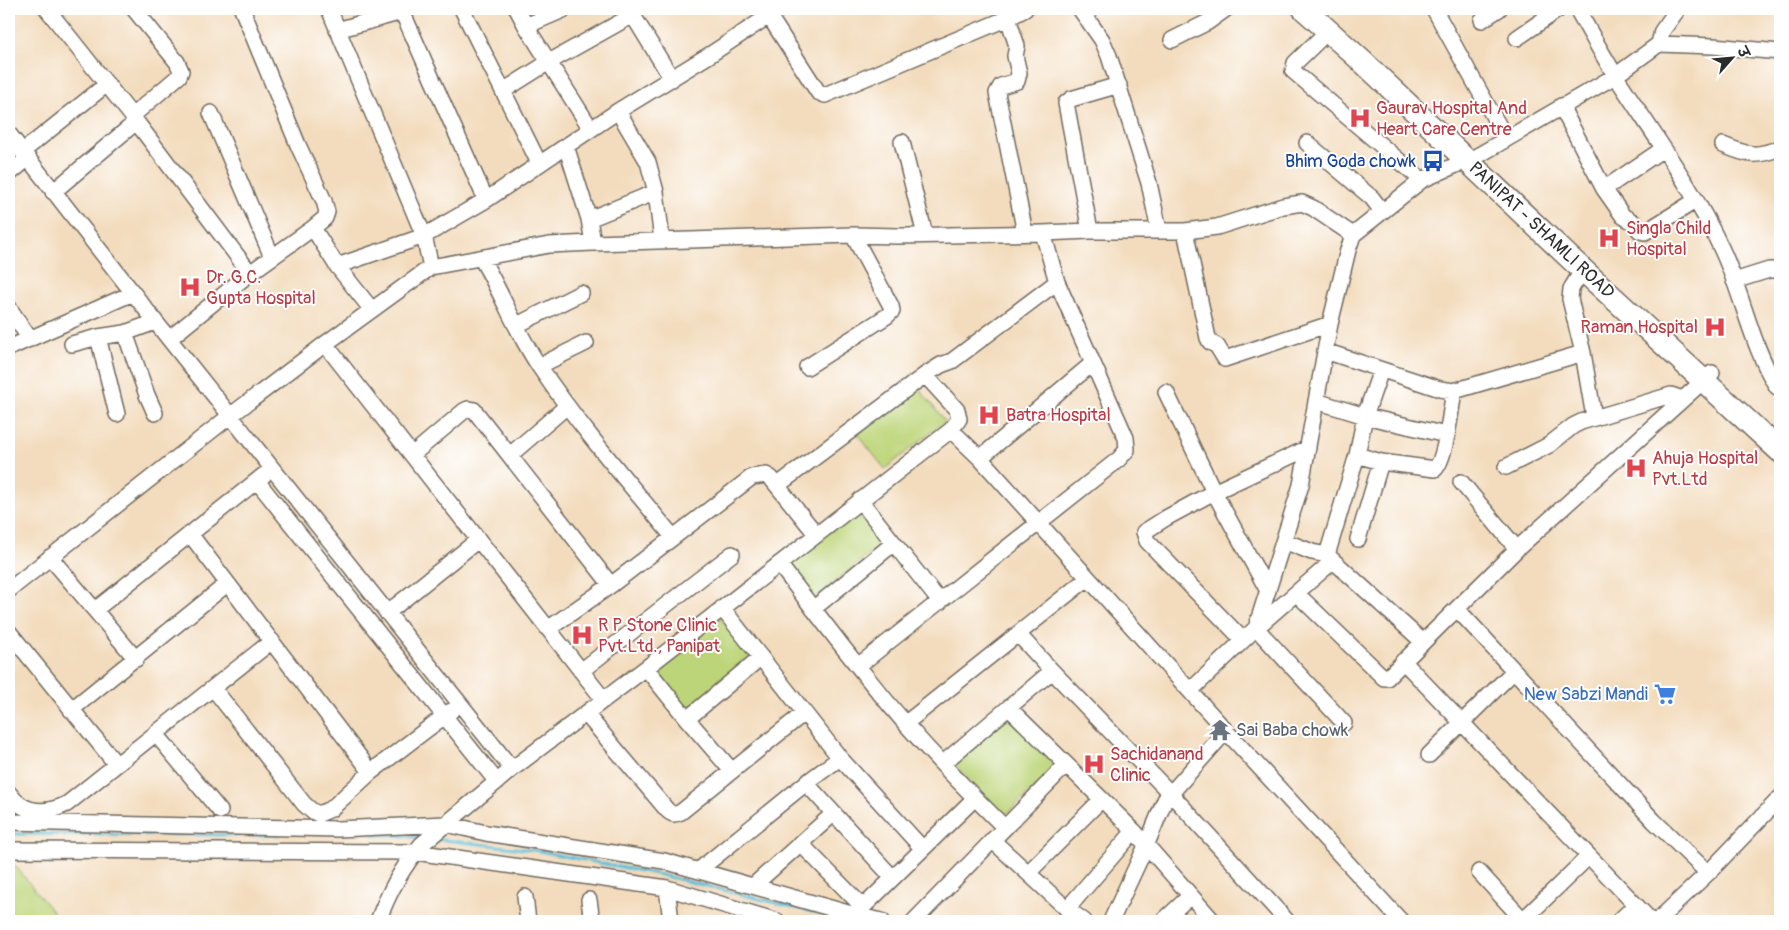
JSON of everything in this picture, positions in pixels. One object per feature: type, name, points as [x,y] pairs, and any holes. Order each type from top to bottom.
[{"type":"highway","name":"PANIPAT - SHAMLI ROAD","points":[[1304,9],[1473,158],[1708,376],[1780,451]]},
{"type":"highway","name":"PANIPAT - SHAMLI ROAD","points":[[1322,9],[1583,269],[1780,435]]},
{"type":"street","points":[[47,9],[107,84],[250,272]]},
{"type":"street","points":[[53,192],[179,76],[181,71],[177,62],[134,9]]},
{"type":"street","points":[[169,339],[250,272],[326,218],[326,207],[294,136],[242,9]]},
{"type":"street","points":[[329,9],[424,236],[431,267]]},
{"type":"street","points":[[462,9],[539,163]]},
{"type":"street","points":[[517,9],[591,129]]},
{"type":"street","points":[[526,26],[565,9]]},
{"type":"street","points":[[337,266],[424,236],[486,200],[591,129],[672,79],[774,12],[818,92],[825,95],[1008,18],[1025,9]]},
{"type":"street","points":[[1080,9],[1102,40],[1119,84],[1149,183],[1159,230]]},
{"type":"street","points":[[1172,40],[1208,22],[1226,9]]},
{"type":"street","points":[[1434,9],[1506,139]]},
{"type":"street","points":[[1482,20],[1499,9]]},
{"type":"street","points":[[1517,38],[1559,9]]},
{"type":"street","points":[[1577,9],[1615,76],[1695,201],[1722,250],[1757,346],[1778,387]]},
{"type":"street","points":[[1659,44],[1662,31],[1678,9]]},
{"type":"street","points":[[337,30],[401,10],[486,200]]},
{"type":"street","points":[[503,91],[631,12],[672,79]]},
{"type":"street","points":[[1008,18],[1017,46],[1015,59],[1019,76],[1017,81],[1001,86],[997,94],[1025,233]]},
{"type":"street","points":[[1328,30],[1294,63],[1293,71],[1422,180]]},
{"type":"street","points":[[1256,628],[1301,485],[1330,324],[1352,236],[1422,180],[1473,158],[1615,76],[1659,44],[1713,46],[1780,52]]},
{"type":"street","points":[[9,174],[25,156],[107,84]]},
{"type":"street","points":[[1090,231],[1066,103],[1070,99],[1119,84]]},
{"type":"street","points":[[1561,106],[1604,189],[1623,216],[1633,222],[1643,232],[1695,201]]},
{"type":"street","points":[[618,112],[648,162],[656,192],[662,240]]},
{"type":"street","points":[[211,113],[272,257]]},
{"type":"street","points":[[9,134],[155,322],[512,769]]},
{"type":"street","points":[[902,142],[925,236]]},
{"type":"street","points":[[1307,144],[1372,198],[1382,211]]},
{"type":"street","points":[[1723,145],[1747,155],[1765,154],[1780,148]]},
{"type":"street","points":[[566,146],[589,218],[593,243]]},
{"type":"street","points":[[1604,189],[1663,149]]},
{"type":"street","points":[[589,218],[656,192]]},
{"type":"street","points":[[9,590],[230,416],[431,267],[549,245],[853,235],[925,236],[1043,234],[1090,231],[1185,231],[1217,227],[1283,206],[1302,202],[1352,236]]},
{"type":"street","points":[[312,228],[337,266],[372,310]]},
{"type":"street","points":[[1185,231],[1208,338],[1210,342],[1217,346],[1225,359],[1330,324]]},
{"type":"street","points":[[858,666],[1120,459],[1127,450],[1126,438],[1057,282],[1043,234]]},
{"type":"street","points":[[807,367],[892,311],[853,235]]},
{"type":"street","points":[[481,258],[539,366],[567,406],[673,537]]},
{"type":"street","points":[[1583,269],[1570,294],[1594,417]]},
{"type":"street","points":[[1734,281],[1769,270],[1780,270]]},
{"type":"street","points":[[778,485],[925,375],[940,365],[952,361],[1057,282]]},
{"type":"street","points":[[9,348],[133,293]]},
{"type":"street","points":[[516,325],[581,293]]},
{"type":"street","points":[[9,308],[30,339]]},
{"type":"street","points":[[72,344],[98,337],[125,333],[155,322]]},
{"type":"street","points":[[125,333],[155,413]]},
{"type":"street","points":[[98,337],[117,414]]},
{"type":"street","points":[[539,366],[586,343]]},
{"type":"street","points":[[325,344],[604,700]]},
{"type":"street","points":[[1325,351],[1440,389],[1454,391],[1583,353]]},
{"type":"street","points":[[980,458],[1093,363]]},
{"type":"street","points":[[1190,692],[1256,628],[1297,594],[1330,558],[1357,455],[1365,416],[1381,370]]},
{"type":"street","points":[[378,921],[384,904],[418,848],[443,826],[512,769],[646,668],[951,430],[959,419],[957,410],[925,375]]},
{"type":"street","points":[[1297,594],[1384,678],[1389,676],[1517,549],[1708,376]]},
{"type":"street","points":[[1357,455],[1381,462],[1434,470],[1439,465],[1454,391]]},
{"type":"street","points":[[1166,392],[1214,492],[1268,591]]},
{"type":"street","points":[[1506,467],[1550,445],[1573,426],[1594,417],[1671,395],[1683,399]]},
{"type":"street","points":[[1316,401],[1365,416],[1446,435]]},
{"type":"street","points":[[510,455],[567,406]]},
{"type":"street","points":[[412,455],[464,411],[471,409],[478,414],[611,585]]},
{"type":"street","points":[[951,430],[980,458],[1190,692],[1401,921]]},
{"type":"street","points":[[1243,640],[1147,541],[1143,533],[1146,529],[1214,492],[1308,448]]},
{"type":"street","points":[[1358,539],[1381,462]]},
{"type":"street","points":[[95,610],[272,469]]},
{"type":"street","points":[[548,629],[611,585],[752,477],[766,475],[778,485],[816,534]]},
{"type":"street","points":[[257,481],[496,782]]},
{"type":"street","points":[[1461,482],[1517,549]]},
{"type":"street","points":[[860,500],[940,602]]},
{"type":"street","points":[[190,534],[371,772]]},
{"type":"street","points":[[387,613],[478,540]]},
{"type":"street","points":[[1284,541],[1330,558],[1423,642]]},
{"type":"street","points":[[813,609],[894,543]]},
{"type":"street","points":[[581,671],[732,554]]},
{"type":"street","points":[[50,557],[136,658]]},
{"type":"street","points":[[778,564],[858,666],[906,723],[942,764],[1004,827]]},
{"type":"street","points":[[906,723],[1019,635],[1088,578]]},
{"type":"street","points":[[71,710],[227,584]]},
{"type":"street","points":[[722,608],[840,758],[922,848]]},
{"type":"street","points":[[1457,608],[1654,821],[1708,873]]},
{"type":"street","points":[[1256,628],[1344,722]]},
{"type":"street","points":[[9,632],[116,764]]},
{"type":"street","points":[[1019,635],[1170,793],[1288,921]]},
{"type":"street","points":[[9,794],[23,806],[37,811],[49,811],[73,800],[272,641]]},
{"type":"street","points":[[687,718],[761,657]]},
{"type":"street","points":[[1403,661],[1651,921]]},
{"type":"street","points":[[646,668],[732,771]]},
{"type":"street","points":[[942,764],[1052,671]]},
{"type":"street","points":[[1429,755],[1514,671]]},
{"type":"street","points":[[213,688],[304,804],[319,814],[331,808],[371,772],[460,704]]},
{"type":"street","points":[[1009,708],[1134,831],[1214,921]]},
{"type":"street","points":[[586,714],[666,810],[672,814],[681,812],[804,713]]},
{"type":"street","points":[[1111,921],[1146,846],[1161,807],[1170,793],[1226,731]]},
{"type":"street","points":[[156,734],[220,811]]},
{"type":"street","points":[[699,870],[806,783],[840,758]]},
{"type":"street","points":[[914,921],[1066,765]]},
{"type":"street","points":[[806,783],[892,877]]},
{"type":"street","points":[[859,911],[975,798]]},
{"type":"street","points":[[1657,921],[1708,873],[1780,798]]},
{"type":"street","points":[[1028,873],[1102,799]]},
{"type":"street","points":[[753,886],[833,814]]},
{"type":"street","points":[[9,822],[338,829],[443,826],[664,861],[753,886],[859,911],[882,921]]},
{"type":"street","points":[[1066,909],[1134,831]]},
{"type":"street","points":[[992,840],[1066,909],[1084,921]]},
{"type":"street","points":[[800,843],[859,911]]},
{"type":"street","points":[[9,850],[418,848],[667,888],[745,916],[777,921]]},
{"type":"street","points":[[1479,872],[1523,921],[1588,857]]},
{"type":"street","points":[[667,888],[671,921]]},
{"type":"street","points":[[525,896],[528,921]]},
{"type":"street","points":[[1163,921],[1190,896]]},
{"type":"street","points":[[589,900],[592,921]]},
{"type":"street","points":[[1619,921],[1636,905]]},
{"type":"green space","points":[[917,386],[945,421],[885,469],[857,434]]},
{"type":"green space","points":[[856,511],[882,544],[813,599],[787,567]]},
{"type":"green space","points":[[720,618],[751,658],[687,709],[655,670]]},
{"type":"green space","points":[[1009,715],[1057,768],[1003,817],[955,765]]},
{"type":"green space","points":[[9,858],[60,921],[9,921]]},
{"type":"waterway","points":[[9,834],[279,835]]},
{"type":"waterway","points":[[373,835],[422,838]]},
{"type":"waterway","points":[[435,839],[533,850],[661,875],[846,920]]},
{"type":"place","name":"Gaurav Hospital And Heart Care Centre","points":[[1360,118]]},
{"type":"place","name":"Bhim Goda chowk","points":[[1433,161]]},
{"type":"place","name":"Singla Child Hospital","points":[[1609,238]]},
{"type":"place","name":"Dr. G.C. Gupta Hospital","points":[[190,287]]},
{"type":"place","name":"Raman Hospital","points":[[1715,327]]},
{"type":"place","name":"Batra Hospital","points":[[989,415]]},
{"type":"place","name":"Ahuja Hospital Pvt.Ltd","points":[[1636,468]]},
{"type":"place","name":"R P Stone Clinic Pvt.Ltd., Panipat","points":[[582,635]]},
{"type":"place","name":"New Sabzi Mandi","points":[[1665,694]]},
{"type":"place","name":"Sai Baba chowk","points":[[1220,730]]},
{"type":"place","name":"Sachidanand Clinic","points":[[1094,764]]}]
